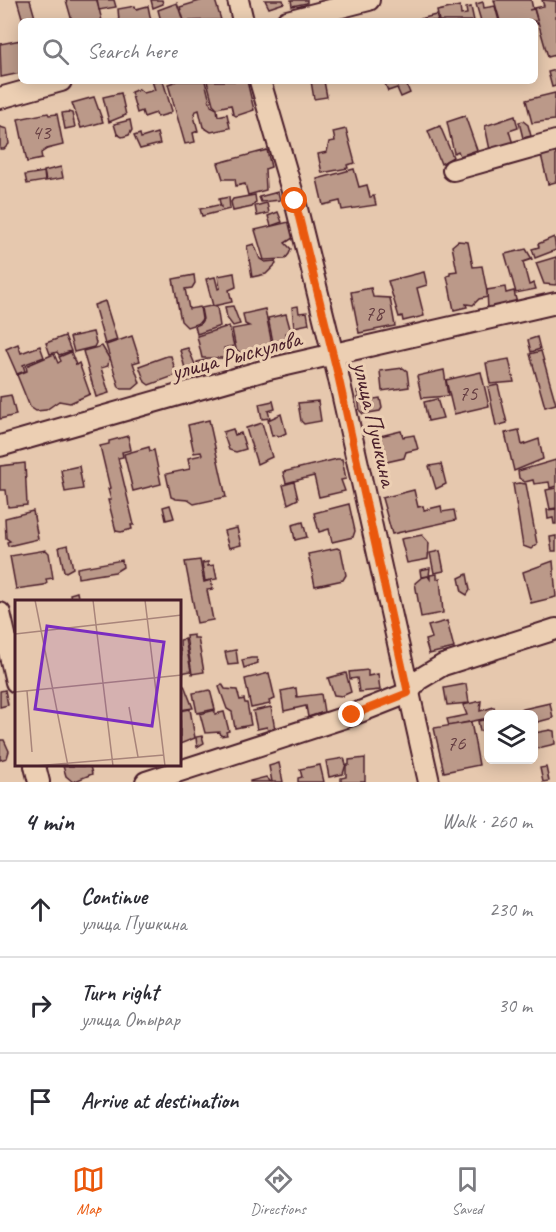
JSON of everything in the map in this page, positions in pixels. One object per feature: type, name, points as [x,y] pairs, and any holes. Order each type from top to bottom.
[{"type":"street","points":[[238,0],[242,18]]},
{"type":"street","points":[[299,18],[369,0]]},
{"type":"street","points":[[0,98],[50,84]]},
{"type":"street","name":"улица Пушкина","points":[[261,84],[295,201],[333,357],[429,782]]},
{"type":"street","points":[[453,170],[556,141]]},
{"type":"street","name":"улица Рыскулова","points":[[0,446],[130,410],[219,382],[556,303]]},
{"type":"street","points":[[0,613],[15,678]]},
{"type":"street","points":[[146,782],[352,715],[408,693],[418,680],[443,665],[556,629]]},
{"type":"street","points":[[35,767],[39,782]]},
{"type":"building","points":[[17,0],[30,0],[35,18],[22,18]]},
{"type":"building","points":[[66,0],[97,0],[101,18],[71,18]]},
{"type":"building","points":[[97,0],[114,0],[116,7],[99,10]]},
{"type":"building","points":[[151,0],[162,0],[163,4],[153,8]]},
{"type":"building","points":[[203,0],[215,0],[220,18],[183,18],[180,7]]},
{"type":"building","points":[[265,0],[283,0],[284,3],[269,8]]},
{"type":"building","points":[[291,0],[307,0],[307,3],[292,6]]},
{"type":"building","points":[[494,0],[531,0],[533,9],[529,10],[534,9],[537,18],[499,18]]},
{"type":"building","points":[[542,0],[556,1],[556,55],[548,57],[534,8],[544,6]]},
{"type":"building","points":[[483,2],[484,8],[495,6],[498,18],[480,18],[476,4]]},
{"type":"building","points":[[177,3],[182,18],[160,18],[158,10]]},
{"type":"building","points":[[148,6],[150,18],[119,18],[118,9]]},
{"type":"building","points":[[460,6],[461,15],[467,14],[466,8],[471,7],[473,18],[438,18],[437,11]]},
{"type":"building","points":[[18,41],[18,74],[1,77],[0,44]]},
{"type":"building","points":[[556,70],[556,86],[552,87],[548,72]]},
{"type":"building","points":[[153,84],[164,84],[172,111],[157,117],[156,113],[144,117],[142,111],[137,113],[131,92],[139,89],[144,93],[155,90]]},
{"type":"building","points":[[168,84],[206,84],[211,106],[217,109],[218,116],[227,114],[230,128],[211,132],[203,127],[199,110],[196,111],[194,116],[198,131],[193,133],[195,142],[185,144]]},
{"type":"building","points":[[208,84],[248,84],[254,110],[236,116],[233,114],[231,105],[217,108],[213,104]]},
{"type":"building","points":[[312,84],[325,84],[327,97],[314,99]]},
{"type":"building","points":[[385,84],[406,84],[410,93],[401,97],[397,88],[388,91]]},
{"type":"building","points":[[121,93],[126,115],[109,122],[103,97]]},
{"type":"building","points":[[555,93],[554,120],[532,123],[526,100]]},
{"type":"building","points":[[94,97],[103,122],[81,128],[72,103]]},
{"type":"building","points":[[48,113],[49,115],[57,114],[63,145],[41,153],[42,159],[27,162],[18,119]]},
{"type":"building","points":[[62,113],[72,113],[75,127],[65,129]]},
{"type":"building","points":[[465,116],[477,150],[460,156],[458,151],[454,153],[447,122]]},
{"type":"building","points":[[515,116],[518,128],[509,131],[513,144],[490,150],[485,126]]},
{"type":"building","points":[[130,120],[132,130],[129,135],[122,137],[117,134],[114,124]]},
{"type":"building","points":[[523,121],[528,125],[531,136],[523,138],[519,122]]},
{"type":"building","points":[[440,126],[453,157],[441,164],[428,131]]},
{"type":"building","points":[[0,127],[7,129],[9,144],[4,149],[0,149]]},
{"type":"building","points":[[346,129],[355,163],[347,165],[348,168],[322,173],[318,154],[327,152],[329,142],[335,141],[333,132]]},
{"type":"building","points":[[157,133],[160,144],[140,149],[134,136],[140,134],[141,138]]},
{"type":"building","points":[[267,150],[271,167],[265,169],[266,190],[248,195],[245,184],[236,186],[235,179],[223,179],[218,163]]},
{"type":"building","points":[[556,151],[556,182],[548,184],[541,155]]},
{"type":"building","points":[[61,167],[63,178],[46,181],[44,171]]},
{"type":"building","points":[[354,169],[359,187],[367,185],[370,197],[374,196],[376,205],[342,210],[340,201],[323,205],[317,179]]},
{"type":"building","points":[[44,172],[45,181],[27,184],[25,175]]},
{"type":"building","points":[[278,192],[280,200],[261,202],[259,197]]},
{"type":"building","points":[[255,195],[256,202],[252,207],[233,211],[231,202],[233,199]]},
{"type":"building","points":[[229,197],[230,209],[202,216],[200,209],[218,205],[221,207],[219,199]]},
{"type":"building","points":[[267,203],[269,213],[257,216],[255,206]]},
{"type":"building","points":[[278,212],[282,222],[271,226],[268,216]]},
{"type":"building","points":[[289,222],[293,224],[295,233],[293,238],[285,243],[291,249],[289,254],[285,259],[264,260],[255,230]]},
{"type":"building","points":[[554,237],[556,250],[535,258],[532,249]]},
{"type":"building","points":[[458,241],[468,242],[473,267],[482,266],[488,297],[479,299],[473,305],[466,304],[467,307],[454,310],[447,276],[450,272],[457,271],[452,246]]},
{"type":"building","points":[[254,244],[260,259],[265,262],[275,261],[276,264],[266,274],[252,277],[247,246]]},
{"type":"building","points":[[526,249],[532,259],[523,262],[529,285],[534,283],[536,289],[516,293],[505,254]]},
{"type":"building","points":[[556,257],[556,285],[544,284],[536,263]]},
{"type":"building","points":[[424,272],[427,285],[417,288],[424,316],[403,321],[402,316],[399,317],[388,281]]},
{"type":"building","points":[[234,273],[236,287],[229,290],[232,302],[213,306],[206,279],[215,277],[218,289],[220,288],[218,276]]},
{"type":"building","points":[[194,275],[195,283],[192,288],[185,289],[189,309],[200,307],[202,319],[199,323],[187,327],[181,321],[173,279]]},
{"type":"building","points":[[505,287],[506,293],[514,291],[517,304],[488,310],[487,290]]},
{"type":"building","points":[[371,288],[373,297],[390,298],[395,326],[359,333],[351,292]]},
{"type":"building","points":[[105,301],[117,340],[105,344],[94,305]]},
{"type":"building","points":[[233,306],[240,324],[233,326],[227,318],[225,307]]},
{"type":"building","points":[[298,306],[299,313],[307,312],[309,324],[294,327],[292,307]]},
{"type":"building","points":[[217,307],[220,326],[197,334],[195,326],[203,319],[201,308]]},
{"type":"building","points":[[265,309],[272,344],[269,349],[242,354],[236,349],[232,329],[249,326],[245,324],[243,314]]},
{"type":"building","points":[[286,314],[291,332],[286,333],[287,340],[273,342],[268,318]]},
{"type":"building","points":[[229,326],[234,346],[224,348],[224,358],[202,358],[197,336]]},
{"type":"building","points":[[93,332],[96,343],[94,347],[74,352],[70,337]]},
{"type":"building","points":[[65,336],[71,351],[59,355],[57,352],[50,354],[46,343]]},
{"type":"building","points":[[132,336],[140,361],[133,363],[140,383],[133,389],[122,389],[119,387],[106,345]]},
{"type":"building","points":[[537,337],[540,349],[531,352],[528,340]]},
{"type":"building","points":[[18,344],[21,353],[40,346],[44,357],[23,365],[25,371],[17,374],[6,349]]},
{"type":"building","points":[[102,346],[109,358],[108,366],[101,368],[109,393],[96,397],[83,351]]},
{"type":"building","points":[[188,348],[197,369],[186,372],[180,350]]},
{"type":"building","points":[[541,351],[556,404],[545,407],[530,354]]},
{"type":"building","points":[[71,352],[76,365],[79,363],[90,394],[70,403],[59,401],[46,410],[36,411],[30,407],[17,375],[27,371],[26,366],[54,354],[58,363],[61,361],[59,357]]},
{"type":"building","points":[[171,356],[176,373],[174,376],[149,385],[145,382],[139,366]]},
{"type":"building","points":[[509,359],[514,382],[490,384],[486,363]]},
{"type":"building","points":[[206,360],[209,373],[200,375],[197,362]]},
{"type":"building","points":[[403,368],[407,371],[409,387],[382,391],[380,371]]},
{"type":"building","points":[[444,370],[448,396],[422,398],[417,376]]},
{"type":"building","points":[[481,372],[489,406],[454,414],[446,380]]},
{"type":"building","points":[[498,385],[507,423],[496,426],[488,387]]},
{"type":"building","points":[[366,390],[368,400],[380,398],[382,408],[380,411],[363,414],[360,411],[357,391]]},
{"type":"building","points":[[11,395],[16,415],[0,419],[0,397]]},
{"type":"building","points":[[437,399],[443,418],[428,421],[424,402]]},
{"type":"building","points":[[273,401],[275,409],[268,411],[270,418],[262,419],[259,404]]},
{"type":"building","points":[[318,401],[321,421],[304,424],[301,421],[298,403]]},
{"type":"building","points":[[281,414],[286,433],[278,437],[277,435],[272,436],[268,420]]},
{"type":"building","points":[[209,420],[226,497],[194,504],[188,500],[171,497],[166,474],[190,469],[188,458],[202,455],[201,452],[194,453],[188,425]]},
{"type":"building","points":[[262,423],[272,457],[257,464],[246,428]]},
{"type":"building","points":[[233,429],[235,435],[241,433],[246,449],[236,452],[229,450],[223,432]]},
{"type":"building","points":[[519,430],[522,445],[539,439],[543,459],[514,471],[505,433]]},
{"type":"building","points":[[401,431],[403,437],[414,435],[418,449],[406,452],[404,458],[382,463],[381,457],[377,458],[374,444],[377,443],[376,437]]},
{"type":"building","points":[[128,436],[131,450],[122,452],[123,457],[118,458],[134,525],[131,525],[132,529],[121,532],[116,531],[108,500],[111,500],[108,489],[110,488],[100,446]]},
{"type":"building","points":[[149,447],[150,451],[154,450],[161,484],[133,491],[124,454]]},
{"type":"building","points":[[342,459],[346,479],[341,480],[345,491],[319,497],[314,476],[286,483],[283,472]]},
{"type":"building","points":[[556,460],[556,486],[550,488],[549,482],[534,484],[533,480],[525,482],[519,478],[518,471]]},
{"type":"building","points":[[25,463],[27,505],[8,507],[6,490],[0,490],[0,466]]},
{"type":"building","points":[[441,464],[446,484],[436,489],[429,466]]},
{"type":"building","points":[[79,466],[83,489],[65,492],[61,470]]},
{"type":"building","points":[[294,482],[298,499],[288,504],[283,485]]},
{"type":"building","points":[[513,484],[526,484],[537,544],[531,549],[523,546]]},
{"type":"building","points":[[556,488],[556,508],[550,509],[546,490]]},
{"type":"building","points":[[414,490],[418,507],[423,506],[424,510],[441,506],[442,512],[454,510],[456,520],[392,534],[382,498]]},
{"type":"building","points":[[349,504],[355,531],[353,537],[332,542],[329,529],[319,532],[314,513]]},
{"type":"building","points":[[170,505],[174,518],[166,520],[163,507]]},
{"type":"building","points":[[556,509],[556,524],[554,524],[553,518],[548,519],[547,510]]},
{"type":"building","points":[[33,511],[38,539],[8,546],[7,542],[10,541],[6,538],[5,518]]},
{"type":"building","points":[[303,522],[307,537],[295,540],[292,525]]},
{"type":"building","points":[[237,528],[241,545],[229,548],[224,531]]},
{"type":"building","points":[[422,535],[429,543],[428,559],[407,563],[401,539]]},
{"type":"building","points":[[556,536],[556,551],[552,551],[550,537]]},
{"type":"building","points":[[68,545],[73,568],[66,572],[59,547]]},
{"type":"building","points":[[337,548],[341,550],[346,575],[343,580],[315,586],[308,554]]},
{"type":"building","points":[[46,550],[49,553],[53,578],[46,579],[47,583],[44,585],[16,589],[10,556]]},
{"type":"building","points":[[440,551],[444,571],[434,573],[430,553]]},
{"type":"building","points":[[122,560],[123,567],[115,572],[78,578],[77,568]]},
{"type":"building","points":[[200,560],[204,582],[211,580],[213,589],[207,590],[213,620],[197,623],[185,562]]},
{"type":"building","points":[[553,561],[556,597],[531,603],[523,572]]},
{"type":"building","points":[[208,562],[208,566],[214,565],[217,579],[205,581],[202,563]]},
{"type":"building","points":[[430,568],[429,576],[421,577],[420,570]]},
{"type":"building","points":[[437,574],[437,579],[440,578],[443,613],[421,617],[415,583],[421,578],[428,576],[430,579],[430,575]]},
{"type":"building","points":[[467,574],[470,590],[467,595],[462,592],[459,578]]},
{"type":"building","points":[[77,592],[79,600],[71,600],[70,594]]},
{"type":"building","points":[[447,621],[454,648],[429,654],[425,640],[432,638],[428,626]]},
{"type":"building","points":[[194,635],[194,638],[198,638],[204,672],[192,674],[186,636]]},
{"type":"building","points":[[185,639],[191,671],[182,673],[182,640]]},
{"type":"building","points":[[236,650],[238,664],[228,665],[225,652]]},
{"type":"building","points":[[257,658],[258,663],[244,668],[242,660]]},
{"type":"building","points":[[368,670],[368,676],[378,674],[380,690],[359,692],[357,678],[350,679],[349,672]]},
{"type":"building","points":[[269,673],[275,699],[269,701],[270,704],[251,708],[245,679]]},
{"type":"building","points":[[346,673],[351,692],[342,696],[334,695],[328,678]]},
{"type":"building","points":[[222,684],[225,689],[237,690],[240,700],[244,699],[247,703],[251,725],[235,728],[232,712],[227,709],[219,687]]},
{"type":"building","points":[[466,684],[469,703],[447,705],[444,688]]},
{"type":"building","points":[[184,685],[193,708],[182,710],[182,686]]},
{"type":"building","points":[[296,688],[297,697],[321,694],[324,712],[308,717],[306,706],[284,711],[281,691]]},
{"type":"building","points":[[5,690],[8,705],[0,707],[0,691]]},
{"type":"building","points":[[210,690],[215,709],[197,713],[193,693]]},
{"type":"building","points":[[481,701],[480,711],[494,707],[494,710],[484,710],[484,719],[449,726],[447,719],[467,715],[463,705]]},
{"type":"building","points":[[550,703],[553,718],[538,722],[538,710],[519,710]]},
{"type":"building","points":[[271,707],[276,735],[269,736],[267,727],[257,729],[253,711]]},
{"type":"building","points":[[190,709],[195,738],[182,743],[182,711]]},
{"type":"building","points":[[215,710],[215,714],[224,712],[229,731],[226,732],[227,735],[221,736],[220,732],[205,733],[200,714]]},
{"type":"building","points":[[484,720],[484,730],[480,731],[478,721]]},
{"type":"building","points":[[471,722],[479,765],[444,772],[434,728]]},
{"type":"building","points":[[554,731],[555,744],[538,748],[538,732]]},
{"type":"building","points":[[202,736],[204,743],[197,747],[196,737]]},
{"type":"building","points":[[0,740],[4,740],[9,751],[7,758],[0,760]]},
{"type":"building","points":[[344,758],[346,764],[343,774],[329,777],[326,761]]},
{"type":"building","points":[[365,758],[365,782],[341,782],[341,778],[346,777],[346,765],[349,765],[349,760]]},
{"type":"building","points":[[279,763],[283,782],[272,782],[269,766]]},
{"type":"building","points":[[320,765],[324,782],[298,782],[298,778],[302,777],[300,769]]},
{"type":"building","points":[[63,767],[90,767],[92,774],[73,782],[66,776]]},
{"type":"building","points":[[546,767],[549,781],[543,782],[540,768]]},
{"type":"building","points":[[266,777],[271,782],[250,782],[250,781]]},
{"type":"route","points":[[295,201],[338,375],[408,693],[352,715]]}]
